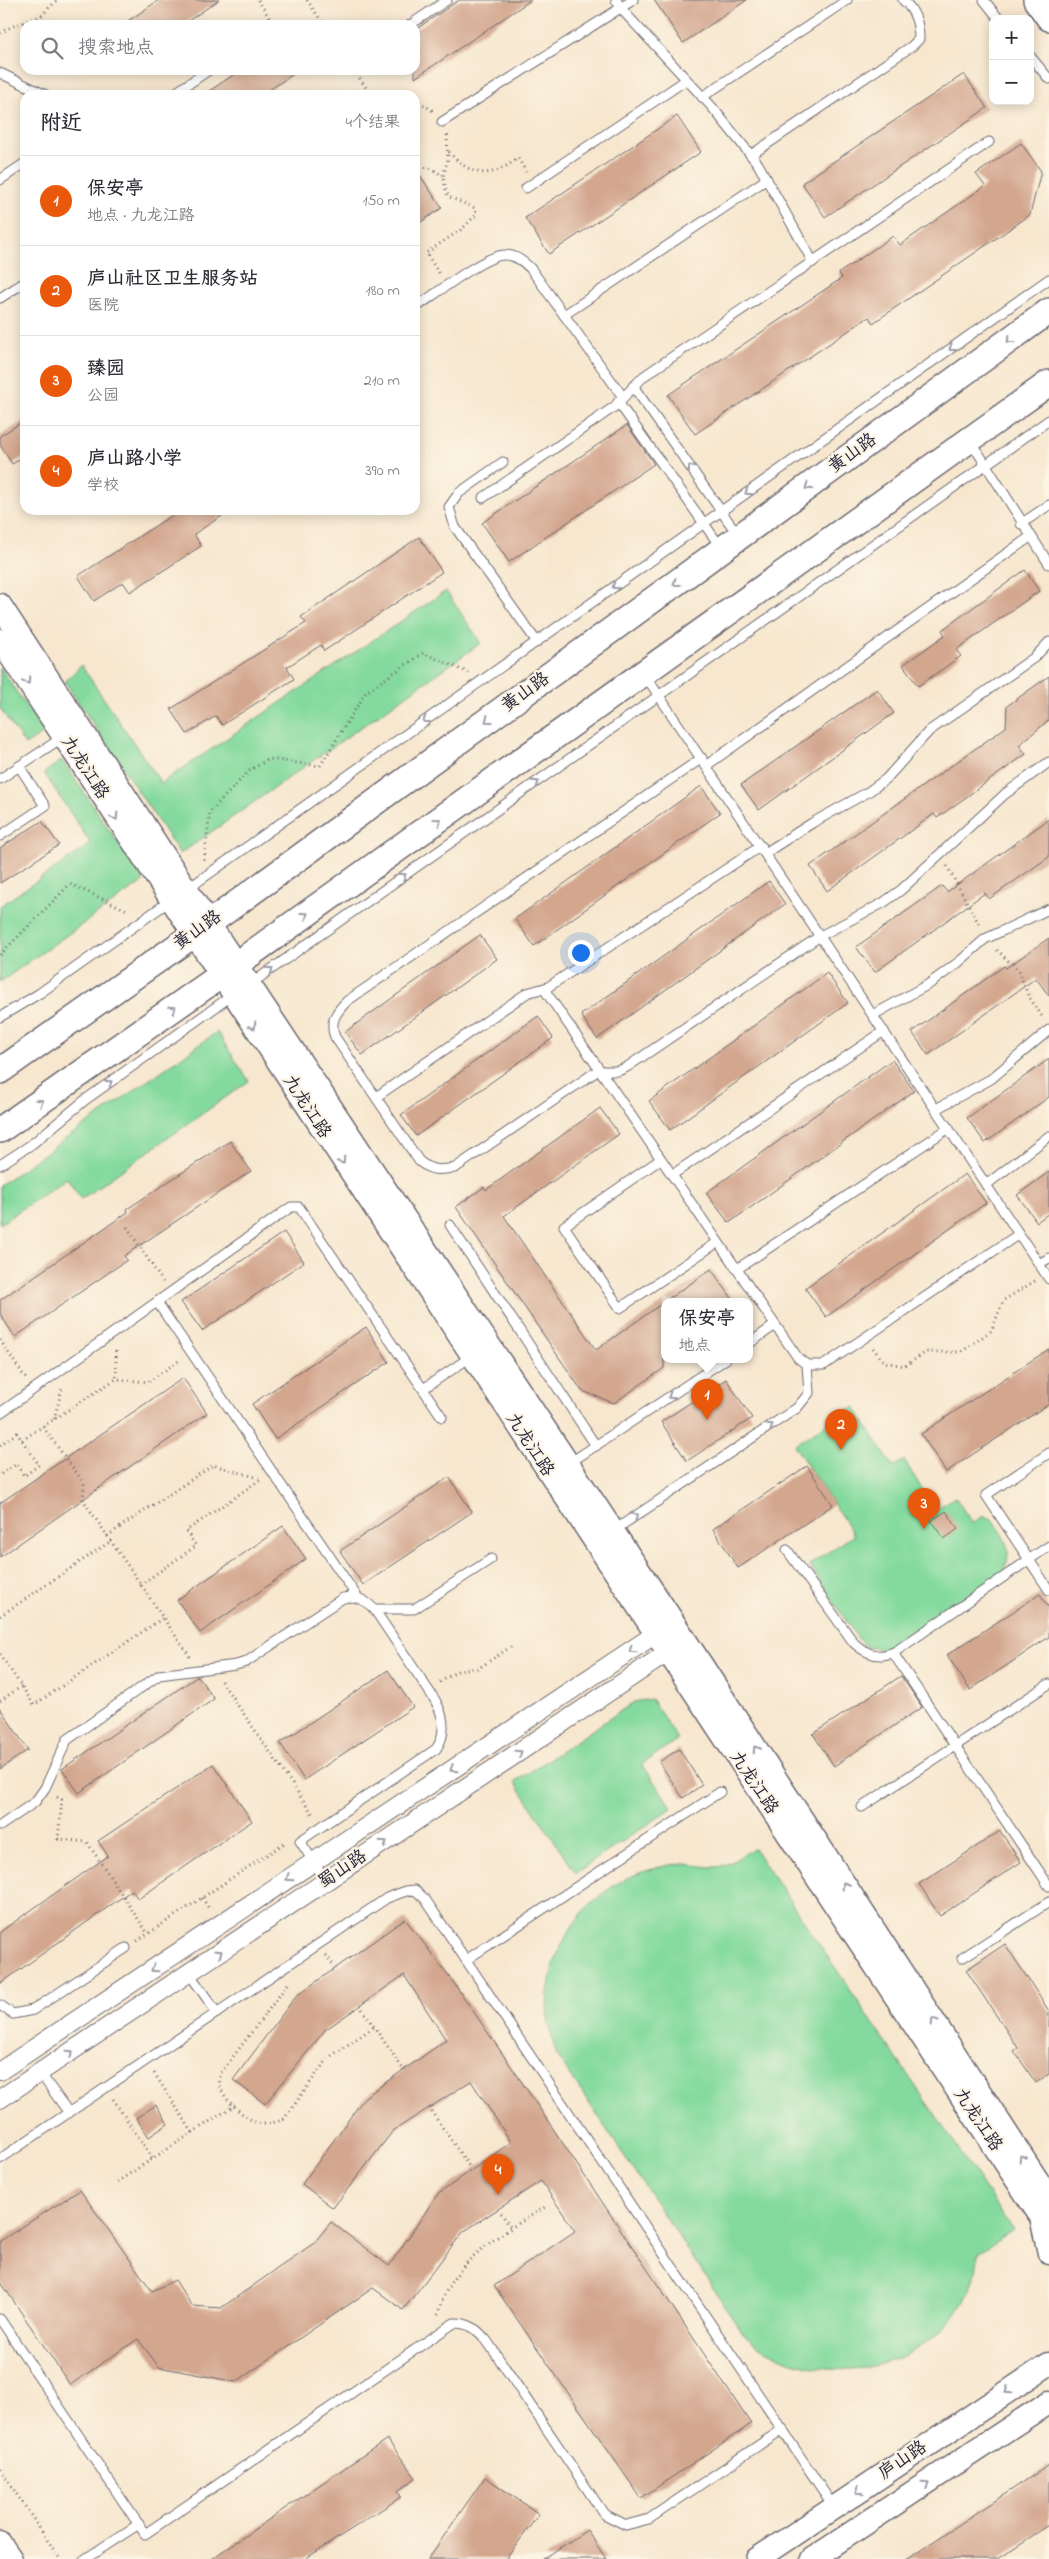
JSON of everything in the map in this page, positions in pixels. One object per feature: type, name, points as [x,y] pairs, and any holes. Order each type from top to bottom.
[{"type":"main road","points":[[1036,0],[1049,18]]},
{"type":"main road","points":[[1042,0],[1049,8]]},
{"type":"main road","name":"黄山路","points":[[0,1071],[201,930],[1049,311]]},
{"type":"main road","points":[[0,1130],[235,980],[644,673],[1049,383]]},
{"type":"street","name":"九龙江路","points":[[0,604],[72,731]]},
{"type":"street","name":"九龙江路","points":[[0,640],[72,731],[186,890],[201,930],[664,1629],[667,1654],[1041,2217],[1049,2253]]},
{"type":"street","name":"九龙江路","points":[[664,1629],[686,1641],[1049,2198]]},
{"type":"street","name":"蜀山路","points":[[0,2071],[664,1629]]},
{"type":"street","name":"蜀山路","points":[[0,2099],[686,1641]]},
{"type":"street","name":"庐山路","points":[[757,2559],[1049,2364]]},
{"type":"street","name":"庐山路","points":[[812,2559],[1049,2402]]},
{"type":"street","points":[[0,2543],[10,2559]]},
{"type":"lane","points":[[417,20],[447,0]]},
{"type":"lane","points":[[442,122],[618,4],[633,0]]},
{"type":"lane","points":[[702,97],[847,0]]},
{"type":"lane","points":[[751,155],[912,46],[919,39],[919,26],[915,15],[903,0]]},
{"type":"lane","points":[[984,0],[996,15]]},
{"type":"lane","points":[[618,4],[702,97],[751,155],[767,179],[813,262]]},
{"type":"lane","points":[[1033,60],[1049,79]]},
{"type":"lane","points":[[0,73],[36,90]]},
{"type":"lane","points":[[179,90],[202,75]]},
{"type":"lane","points":[[530,185],[686,80]]},
{"type":"lane","points":[[483,498],[614,408],[633,386],[989,142]]},
{"type":"lane","points":[[0,180],[20,166]]},
{"type":"lane","points":[[564,315],[767,179]]},
{"type":"lane","points":[[420,305],[487,260],[504,255],[515,257],[531,269],[704,524],[731,543]]},
{"type":"lane","points":[[0,1016],[40,993],[1049,279]]},
{"type":"lane","points":[[0,298],[20,285]]},
{"type":"lane","points":[[633,386],[721,511],[731,543]]},
{"type":"lane","points":[[0,1166],[32,1144],[235,980],[660,696],[1049,420]]},
{"type":"lane","points":[[970,440],[1021,524],[1049,564]]},
{"type":"lane","points":[[504,462],[459,493],[449,508],[450,518],[536,642]]},
{"type":"lane","points":[[1021,524],[1049,505]]},
{"type":"lane","points":[[1030,537],[704,761],[347,1001],[336,1012],[333,1031],[419,1161],[434,1171],[456,1168],[600,1070],[618,1071],[627,1067],[820,936],[883,903],[901,890],[1005,794],[1049,762]]},
{"type":"lane","points":[[376,1097],[527,993],[544,989],[763,849],[868,792],[886,779],[929,731],[1035,657],[1049,642]]},
{"type":"lane","points":[[644,673],[1048,1277]]},
{"type":"lane","points":[[0,778],[72,731]]},
{"type":"lane","points":[[0,835],[45,806],[19,766]]},
{"type":"lane","points":[[873,1015],[929,984],[959,962],[985,939],[1049,909]]},
{"type":"lane","points":[[544,989],[775,1326],[798,1358],[807,1365],[824,1365],[1019,1234]]},
{"type":"lane","points":[[936,1109],[991,1079],[1049,1030]]},
{"type":"lane","points":[[672,1175],[884,1031]]},
{"type":"lane","points":[[737,1269],[949,1128]]},
{"type":"lane","points":[[986,1185],[1049,1136]]},
{"type":"lane","points":[[662,1160],[564,1226],[620,1308],[718,1242]]},
{"type":"lane","points":[[0,1413],[291,1207],[299,1207],[442,1417]]},
{"type":"lane","points":[[450,1225],[596,1446]]},
{"type":"lane","points":[[1039,1264],[1049,1258]]},
{"type":"lane","points":[[157,1302],[358,1598]]},
{"type":"lane","points":[[753,1341],[775,1326]]},
{"type":"lane","points":[[423,1389],[480,1350]]},
{"type":"lane","points":[[559,1470],[720,1363]]},
{"type":"lane","points":[[604,1538],[797,1408],[809,1393],[807,1365]]},
{"type":"lane","points":[[1049,1452],[986,1495],[1049,1590]]},
{"type":"lane","points":[[787,1550],[854,1643],[868,1654],[877,1656],[893,1653],[1049,1546]]},
{"type":"lane","points":[[374,1609],[414,1609],[491,1559]]},
{"type":"lane","points":[[0,1826],[35,1802],[45,1788],[67,1740],[159,1675],[213,1669],[246,1662],[343,1598],[358,1598],[367,1602],[374,1609],[438,1706],[444,1729],[443,1736],[436,1749],[300,1841],[326,1881]]},
{"type":"lane","points":[[893,1653],[956,1744],[1049,1886]]},
{"type":"lane","points":[[862,1806],[1049,1684]]},
{"type":"lane","points":[[466,1960],[720,1792]]},
{"type":"lane","points":[[0,2159],[387,1898],[406,1891],[415,1890],[425,1899],[834,2507]]},
{"type":"lane","points":[[962,1958],[1049,1902]]},
{"type":"lane","points":[[0,2005],[14,2014],[33,2010],[126,1948]]},
{"type":"lane","points":[[189,1973],[217,2013]]},
{"type":"lane","points":[[40,2072],[69,2113]]},
{"type":"lane","points":[[0,2319],[146,2534],[454,2323],[466,2323],[477,2330],[604,2514],[626,2525],[649,2519],[783,2429]]},
{"type":"lane","points":[[85,2559],[139,2524]]},
{"type":"path","points":[[30,20],[41,16],[58,0]]},
{"type":"path","points":[[258,0],[271,20]]},
{"type":"path","points":[[308,0],[321,20]]},
{"type":"path","points":[[0,33],[20,24]]},
{"type":"path","points":[[357,75],[368,90]]},
{"type":"path","points":[[420,102],[429,106],[442,122],[448,140],[448,152],[443,176],[449,197],[475,208],[476,215],[462,229],[426,253],[448,286]]},
{"type":"path","points":[[448,152],[460,164],[477,173],[497,171],[518,158],[530,185]]},
{"type":"path","points":[[420,167],[431,168],[443,176]]},
{"type":"path","points":[[186,890],[210,812],[250,770],[269,760],[320,766],[366,692],[423,652],[484,679]]},
{"type":"path","points":[[0,955],[70,884],[146,918]]},
{"type":"path","points":[[127,1227],[170,1293]]},
{"type":"path","points":[[866,1337],[884,1362],[898,1365],[905,1366],[926,1352],[961,1352],[991,1331],[1004,1300],[1048,1277]]},
{"type":"path","points":[[0,1340],[33,1390]]},
{"type":"path","points":[[109,1356],[117,1350],[116,1379]]},
{"type":"path","points":[[22,1440],[116,1379],[148,1382],[191,1352]]},
{"type":"path","points":[[54,1419],[62,1387]]},
{"type":"path","points":[[43,1427],[84,1483],[83,1500],[199,1670]]},
{"type":"path","points":[[0,1445],[17,1433],[39,1465],[24,1476],[17,1464],[0,1475]]},
{"type":"path","points":[[107,1536],[213,1465],[262,1478]]},
{"type":"path","points":[[140,1585],[196,1546],[186,1531],[272,1471]]},
{"type":"path","points":[[0,1616],[111,1541]]},
{"type":"path","points":[[0,1654],[34,1705],[163,1618]]},
{"type":"path","points":[[428,1691],[459,1670],[479,1668],[512,1646]]},
{"type":"path","points":[[213,1669],[321,1827]]},
{"type":"path","points":[[0,1701],[22,1686]]},
{"type":"path","points":[[45,1788],[62,1800],[58,1839],[87,1842],[148,1934]]},
{"type":"path","points":[[126,1948],[288,1841]]},
{"type":"path","points":[[290,1982],[220,2074],[220,2087],[250,2119],[260,2124],[273,2123],[284,2118],[328,2058],[374,2027]]},
{"type":"path","points":[[362,2009],[403,2069]]},
{"type":"path","points":[[146,2061],[193,2133]]},
{"type":"path","points":[[105,2088],[153,2159]]},
{"type":"path","points":[[118,2182],[235,2105]]},
{"type":"path","points":[[431,2111],[469,2166]]},
{"type":"path","points":[[433,2336],[441,2299],[454,2278],[474,2255],[511,2228],[547,2206]]},
{"type":"path","points":[[501,2213],[511,2228]]},
{"type":"path","points":[[0,2469],[60,2559]]},
{"type":"green space","points":[[446,591],[481,643],[180,854],[65,682],[81,665],[161,783]]},
{"type":"green space","points":[[0,667],[44,733],[25,745],[0,708]]},
{"type":"green space","points":[[62,760],[144,881],[0,982],[0,906],[91,844],[44,773]]},
{"type":"green space","points":[[217,1032],[249,1081],[81,1199],[67,1178],[0,1224],[0,1185]]},
{"type":"green space","points":[[854,1406],[893,1467],[904,1460],[935,1510],[955,1497],[972,1523],[984,1516],[992,1519],[1007,1545],[1008,1551],[1008,1558],[1002,1573],[890,1648],[868,1648],[859,1640],[809,1565],[854,1535],[794,1445]]},
{"type":"green space","points":[[651,1699],[678,1739],[642,1764],[672,1808],[576,1873],[515,1782],[634,1702]]},
{"type":"green space","points":[[754,1848],[1013,2230],[979,2253],[972,2286],[956,2313],[936,2335],[912,2352],[885,2363],[856,2369],[826,2369],[796,2363],[764,2349],[743,2333],[556,2054],[552,2039],[547,2009],[552,1972],[569,1932],[596,1899],[613,1886],[632,1876],[653,1869],[679,1864],[710,1867],[725,1865]]},
{"type":"building","points":[[159,0],[219,0],[189,20],[129,20]]},
{"type":"building","points":[[459,0],[531,0],[420,75],[420,27]]},
{"type":"building","points":[[654,0],[747,0],[683,43]]},
{"type":"building","points":[[964,74],[987,108],[825,217],[802,183]]},
{"type":"building","points":[[233,75],[292,75],[269,90],[211,90]]},
{"type":"building","points":[[677,116],[701,152],[549,254],[525,218]]},
{"type":"building","points":[[1021,143],[1041,171],[1030,215],[873,323],[869,317],[695,434],[668,395],[842,278],[839,273],[893,236],[900,245],[985,186],[976,174]]},
{"type":"building","points":[[420,175],[442,208],[420,223]]},
{"type":"building","points":[[20,423],[20,459],[12,464],[0,445],[0,436]]},
{"type":"building","points":[[627,425],[654,464],[509,562],[482,523]]},
{"type":"building","points":[[172,515],[223,515],[194,534],[201,546],[130,592],[123,582],[94,601],[78,576]]},
{"type":"building","points":[[419,537],[442,572],[324,651],[321,645],[287,667],[294,679],[222,725],[216,716],[187,734],[171,709],[306,623],[301,617]]},
{"type":"building","points":[[1025,570],[1039,591],[956,650],[961,656],[918,686],[903,665],[945,635],[942,630]]},
{"type":"building","points":[[1049,676],[1049,720],[1019,745],[1026,754],[937,818],[934,814],[827,891],[810,866],[1006,727],[1007,706]]},
{"type":"building","points":[[877,689],[894,713],[759,810],[741,785]]},
{"type":"building","points":[[701,786],[720,813],[534,946],[515,919]]},
{"type":"building","points":[[1049,819],[1049,857],[989,899],[985,893],[875,972],[856,947],[942,886],[947,892]]},
{"type":"building","points":[[42,821],[59,845],[0,883],[0,848]]},
{"type":"building","points":[[769,881],[785,904],[597,1039],[581,1015]]},
{"type":"building","points":[[480,935],[497,959],[362,1055],[345,1032]]},
{"type":"building","points":[[1049,938],[1049,996],[1036,978],[928,1055],[912,1032],[1004,966],[1006,968]]},
{"type":"building","points":[[827,973],[848,1003],[670,1130],[649,1101]]},
{"type":"building","points":[[538,1016],[553,1038],[416,1136],[401,1115]]},
{"type":"building","points":[[1049,1059],[1049,1097],[985,1143],[967,1118]]},
{"type":"building","points":[[892,1060],[914,1091],[729,1223],[706,1193]]},
{"type":"building","points":[[600,1108],[619,1134],[504,1216],[596,1350],[661,1304],[661,1363],[664,1363],[664,1368],[614,1403],[582,1391],[456,1207],[484,1187],[486,1190]]},
{"type":"building","points":[[230,1141],[251,1171],[124,1256],[127,1260],[15,1337],[0,1314],[0,1300],[128,1212],[127,1209]]},
{"type":"building","points":[[1049,1172],[1049,1213],[1037,1222],[1017,1195]]},
{"type":"building","points":[[965,1174],[986,1203],[826,1317],[805,1288]]},
{"type":"building","points":[[284,1232],[304,1262],[202,1331],[181,1302]]},
{"type":"building","points":[[711,1269],[732,1298],[669,1298]]},
{"type":"building","points":[[366,1327],[389,1362],[275,1439],[252,1404]]},
{"type":"building","points":[[1049,1349],[1049,1404],[946,1472],[921,1434]]},
{"type":"building","points":[[183,1378],[207,1413],[0,1557],[0,1503]]},
{"type":"building","points":[[726,1379],[752,1418],[687,1461],[661,1422]]},
{"type":"building","points":[[807,1466],[833,1505],[738,1568],[713,1529]]},
{"type":"building","points":[[449,1477],[472,1512],[363,1585],[340,1551]]},
{"type":"building","points":[[946,1511],[958,1529],[944,1539],[931,1521]]},
{"type":"building","points":[[283,1526],[306,1559],[200,1633],[177,1600]]},
{"type":"building","points":[[1040,1594],[1049,1608],[1049,1637],[970,1690],[947,1655]]},
{"type":"building","points":[[388,1670],[413,1707],[304,1780],[280,1743]]},
{"type":"building","points":[[198,1676],[214,1699],[79,1793],[62,1769]]},
{"type":"building","points":[[901,1676],[922,1707],[834,1766],[813,1734]]},
{"type":"building","points":[[0,1708],[28,1750],[0,1769]]},
{"type":"building","points":[[679,1749],[702,1785],[683,1798],[659,1762]]},
{"type":"building","points":[[213,1764],[252,1821],[138,1899],[132,1890],[0,1984],[0,1932],[108,1856],[98,1841]]},
{"type":"building","points":[[1000,1831],[1021,1862],[940,1916],[919,1884]]},
{"type":"building","points":[[405,1919],[449,1976],[515,2072],[751,2424],[641,2498],[494,2286],[575,2231],[541,2181],[463,2232],[403,2310],[373,2288],[236,2382],[159,2367],[138,2339],[70,2385],[0,2281],[0,2241],[80,2190],[152,2291],[175,2280],[192,2306],[221,2308],[314,2243],[331,2222],[389,2266],[437,2195],[511,2142],[471,2081],[393,2131],[333,2208],[302,2184],[365,2097],[446,2040],[404,1975],[325,2030],[265,2104],[233,2080],[296,1996]]},
{"type":"building","points":[[1005,1944],[1049,2011],[1049,2074],[1036,2083],[1014,2051],[1018,2048],[966,1970]]},
{"type":"building","points":[[156,2105],[168,2124],[149,2137],[136,2118]]},
{"type":"building","points":[[387,2439],[416,2478],[398,2491],[401,2497],[305,2559],[211,2559]]},
{"type":"building","points":[[1049,2465],[1049,2525],[997,2559],[907,2559]]},
{"type":"building","points":[[485,2477],[539,2514],[506,2559],[428,2559]]},
{"type":"building","points":[[587,2530],[606,2559],[543,2559]]},
{"type":"place","name":"保安亭","points":[[707,1420]]},
{"type":"place","name":"庐山社区卫生服务站","points":[[841,1450]]},
{"type":"place","name":"臻园","points":[[924,1529]]},
{"type":"place","name":"庐山路小学","points":[[498,2195]]}]
